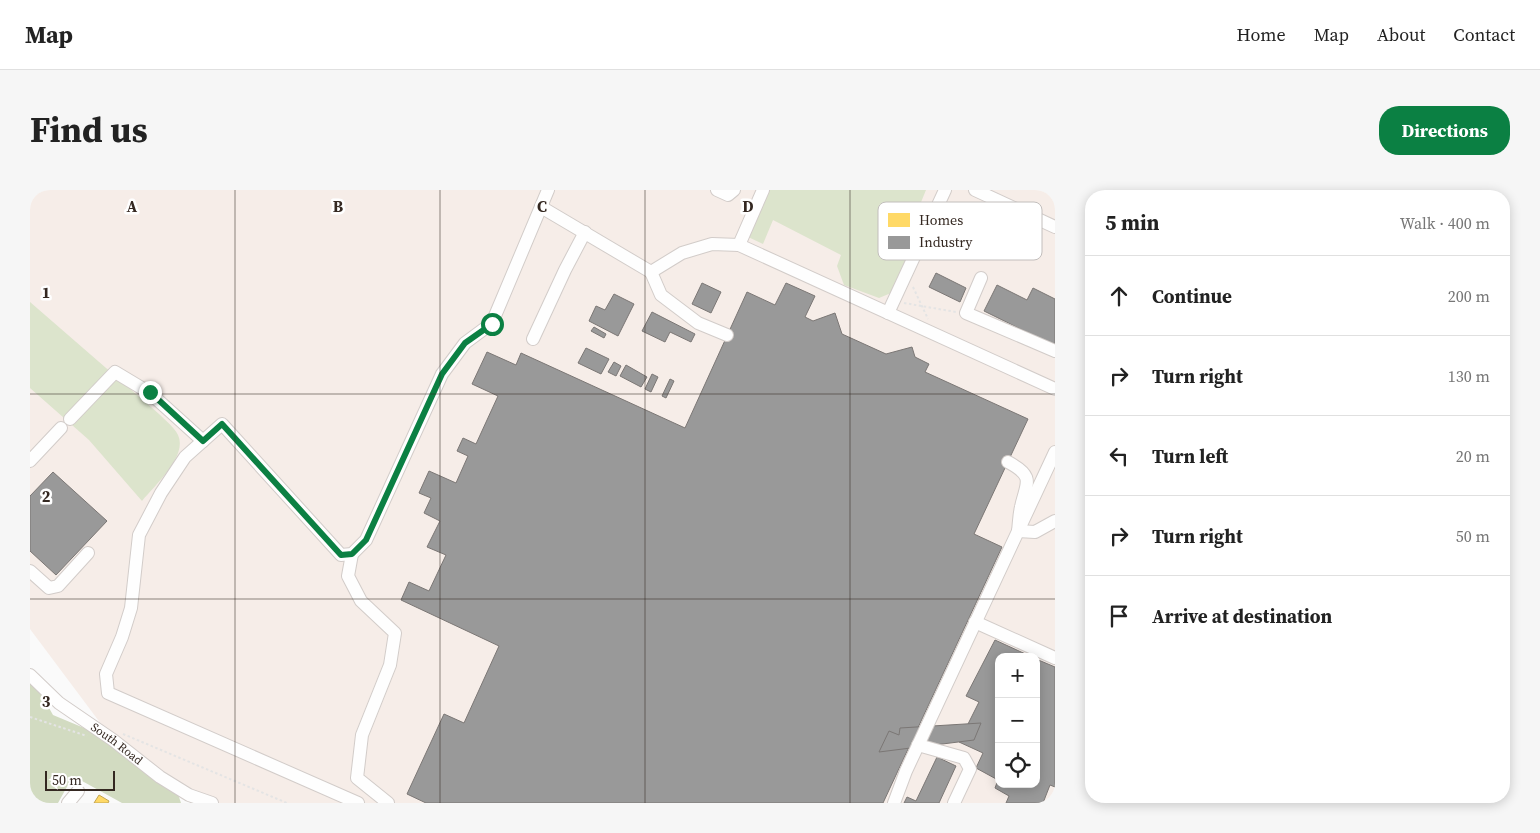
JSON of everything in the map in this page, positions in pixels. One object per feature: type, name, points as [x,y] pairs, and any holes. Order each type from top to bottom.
[{"type":"street","points":[[388,803],[357,778],[362,735],[390,665],[395,633],[361,601],[348,576],[352,554],[366,540],[442,374],[465,343],[492,324],[548,190]]},
{"type":"street","points":[[718,190],[728,195],[734,190]]},
{"type":"street","points":[[738,245],[763,190]]},
{"type":"street","points":[[939,202],[945,190]]},
{"type":"street","points":[[975,190],[1001,202]]},
{"type":"street","points":[[541,207],[651,272],[661,295],[698,323],[728,335]]},
{"type":"street","points":[[1042,221],[1055,227]]},
{"type":"street","points":[[533,339],[585,232]]},
{"type":"street","points":[[651,272],[682,253],[712,244],[738,245],[1055,389]]},
{"type":"street","points":[[888,313],[912,260]]},
{"type":"street","points":[[981,278],[966,313],[1055,351]]},
{"type":"street","points":[[30,461],[115,372],[150,392],[203,441]]},
{"type":"street","points":[[352,554],[341,555],[222,424],[185,457],[161,494],[139,535],[130,608],[122,637],[106,674],[108,693],[358,803]]},
{"type":"street","points":[[894,803],[906,770],[1055,452]]},
{"type":"street","points":[[1008,462],[1020,469],[1026,476],[1028,485],[1021,507],[1018,531]]},
{"type":"street","points":[[1018,531],[1035,532],[1055,521]]},
{"type":"street","points":[[30,571],[49,588],[53,588],[58,586],[88,553]]},
{"type":"street","points":[[975,622],[1055,658]]},
{"type":"street","name":"South Road","points":[[30,675],[59,703],[113,740],[160,777],[189,795],[212,803]]},
{"type":"street","points":[[918,744],[964,758],[970,769],[954,803]]},
{"type":"street","points":[[68,803],[78,791]]},
{"type":"path","points":[[906,274],[930,324],[927,331]]},
{"type":"path","points":[[895,299],[922,307],[966,313]]},
{"type":"path","points":[[30,717],[91,737]]},
{"type":"path","points":[[113,740],[124,733],[287,803]]},
{"type":"shaded area","points":[[30,190],[1055,190],[1055,803],[212,803],[113,740],[30,629]]},
{"type":"green space","points":[[769,190],[926,190],[921,202],[878,202],[878,260],[907,260],[891,293],[879,298],[844,285],[837,266],[841,255],[773,220],[763,244],[746,236]]},
{"type":"green space","points":[[30,302],[159,414],[172,426],[178,435],[180,443],[174,461],[162,479],[142,501],[89,440],[30,388]]},
{"type":"green space","points":[[30,683],[40,692],[53,715],[113,740],[178,794],[181,803],[122,803],[73,776],[58,803],[30,803]]},
{"type":"building: Homes","points":[[99,795],[109,801],[108,803],[94,803]]},
{"type":"building: Industry","points":[[936,273],[966,288],[960,302],[929,287]]},
{"type":"building: Industry","points":[[702,283],[721,292],[711,313],[692,304]]},
{"type":"building: Industry","points":[[786,283],[815,296],[805,317],[813,321],[835,313],[842,334],[886,354],[912,347],[915,357],[929,364],[925,372],[1028,419],[974,534],[1002,547],[883,803],[426,803],[407,794],[444,714],[464,723],[499,646],[401,600],[409,582],[429,591],[446,555],[427,547],[440,521],[424,513],[431,498],[419,493],[429,471],[456,483],[468,456],[457,451],[463,438],[476,444],[498,396],[472,384],[487,352],[516,365],[521,353],[685,428],[747,292],[775,305]]},
{"type":"building: Industry","points":[[997,285],[1027,300],[1033,288],[1055,299],[1055,346],[984,311]]},
{"type":"building: Industry","points":[[614,294],[634,304],[618,336],[589,321],[596,306],[605,310]]},
{"type":"building: Industry","points":[[652,312],[695,334],[691,342],[670,332],[665,342],[642,331]]},
{"type":"building: Industry","points":[[594,327],[606,334],[604,338],[591,331]]},
{"type":"building: Industry","points":[[586,348],[609,359],[601,374],[578,363]]},
{"type":"building: Industry","points":[[614,362],[621,366],[616,376],[608,372]]},
{"type":"building: Industry","points":[[626,365],[647,377],[641,387],[620,376]]},
{"type":"building: Industry","points":[[652,374],[658,377],[651,392],[645,389]]},
{"type":"building: Industry","points":[[670,379],[674,381],[666,398],[662,396]]},
{"type":"building: Industry","points":[[53,472],[107,521],[56,575],[30,551],[30,496]]},
{"type":"building: Industry","points":[[995,640],[1023,653],[995,653],[995,778],[976,768],[983,753],[959,742],[979,702],[966,696]]},
{"type":"building: Industry","points":[[1040,661],[1055,667],[1055,787],[1050,785],[1043,803],[1006,803],[1009,796],[995,788],[1040,788]]},
{"type":"building: Industry","points":[[981,723],[974,740],[879,752],[889,731],[899,735],[900,728]]},
{"type":"building: Industry","points":[[937,757],[956,766],[939,803],[904,803],[907,797],[916,801]]},
{"type":"route","points":[[150,392],[203,441],[222,424],[341,555],[352,554],[366,540],[442,374],[465,343],[492,324]]}]
